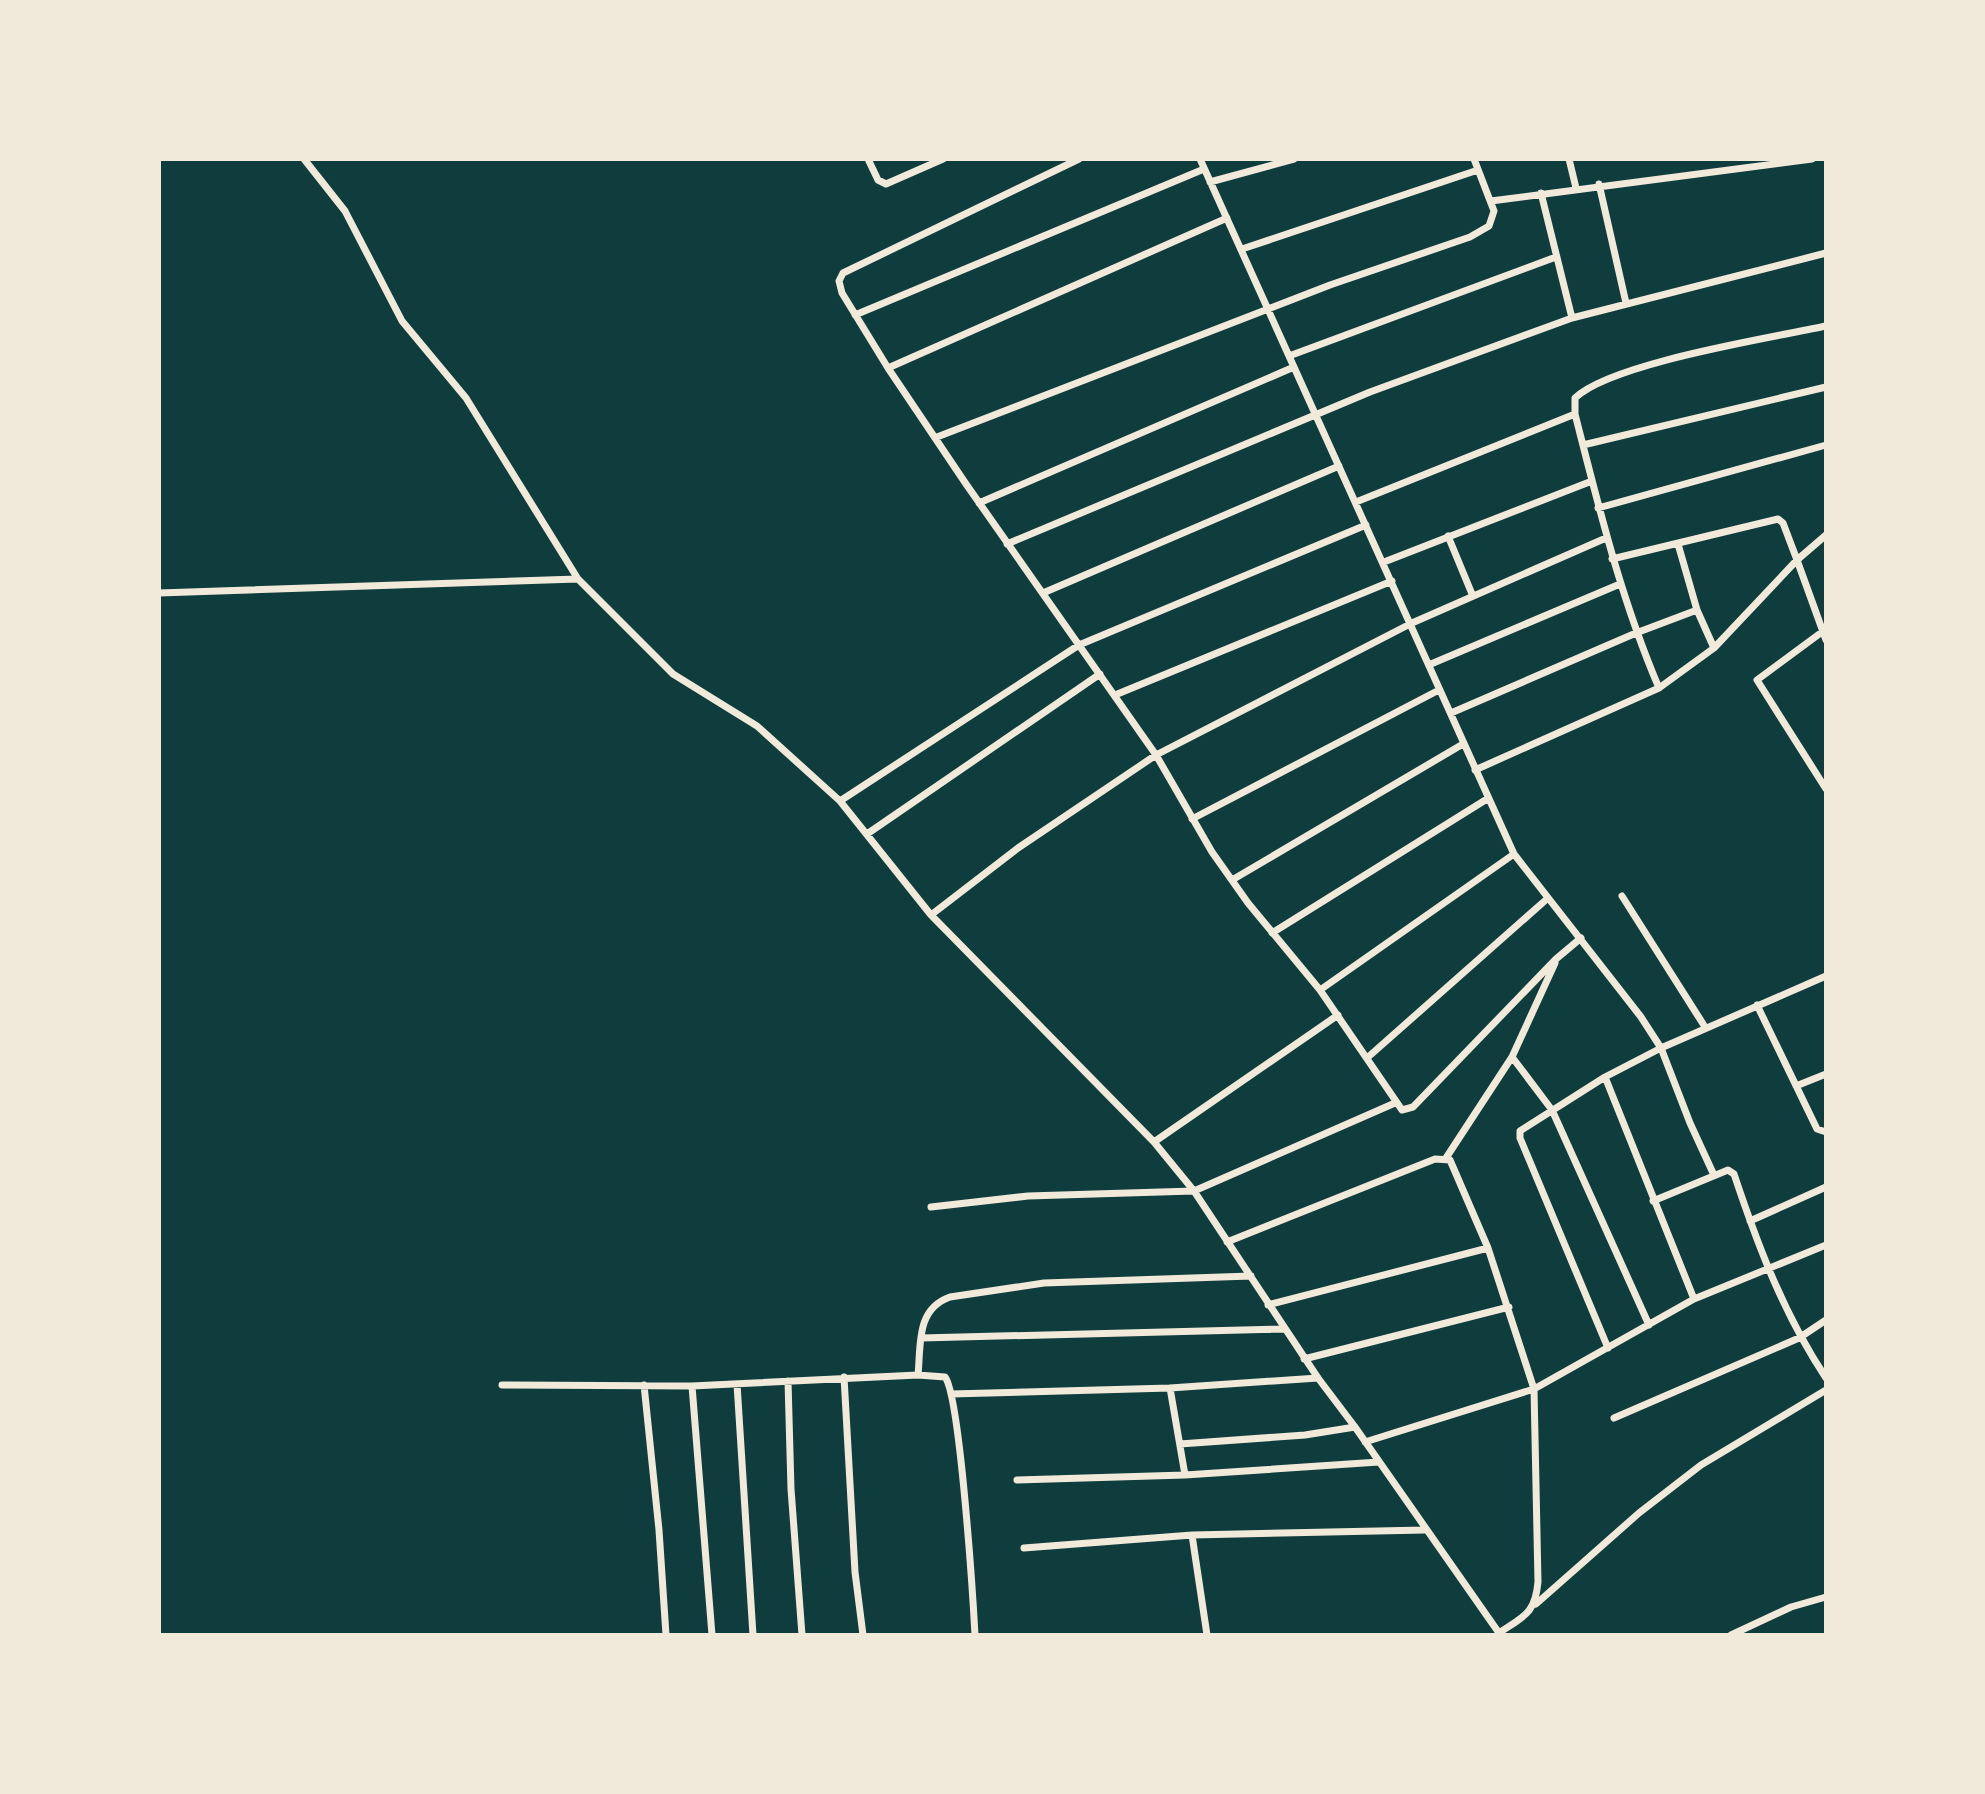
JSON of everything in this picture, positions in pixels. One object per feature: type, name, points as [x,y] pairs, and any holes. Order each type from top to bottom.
[{"type":"street","points":[[304,159],[345,211],[402,321],[466,398],[579,579],[673,674],[757,726],[839,801],[931,915],[1154,1142],[1194,1191],[1304,1359],[1355,1427],[1498,1634],[1530,1612],[1639,1513],[1701,1465],[1826,1390]]},
{"type":"street","points":[[868,159],[878,180],[887,184],[943,159]]},
{"type":"street","points":[[1079,159],[843,273],[839,281],[855,315],[888,368],[1007,544],[1156,755],[1192,819],[1232,880],[1320,990],[1402,1110],[1413,1107],[1556,959],[1581,938]]},
{"type":"street","points":[[1200,159],[1431,664],[1487,799],[1514,854],[1581,938],[1661,1048],[1713,1173]]},
{"type":"street","points":[[1210,182],[1294,159]]},
{"type":"street","points":[[937,437],[1270,308],[1470,237],[1489,226],[1493,219],[1491,201],[1474,159]]},
{"type":"street","points":[[1569,159],[1576,188]]},
{"type":"street","points":[[1491,201],[1600,184],[1812,159]]},
{"type":"street","points":[[855,315],[1204,169]]},
{"type":"street","points":[[1242,249],[1478,170]]},
{"type":"street","points":[[1600,184],[1626,303]]},
{"type":"street","points":[[1541,193],[1572,318]]},
{"type":"street","points":[[888,368],[1227,218]]},
{"type":"street","points":[[1007,544],[1315,415],[1572,318],[1826,253]]},
{"type":"street","points":[[1289,356],[1556,257]]},
{"type":"street","points":[[1659,688],[1636,633],[1612,559],[1575,414],[1576,398],[1587,387],[1652,365],[1826,326]]},
{"type":"street","points":[[979,503],[1294,367]]},
{"type":"street","points":[[1583,445],[1826,387]]},
{"type":"street","points":[[1356,502],[1575,414]]},
{"type":"street","points":[[1598,508],[1826,445]]},
{"type":"street","points":[[1042,593],[1339,466]]},
{"type":"street","points":[[1384,562],[1592,481]]},
{"type":"street","points":[[1612,559],[1778,519],[1783,523],[1824,636],[1757,680],[1826,789]]},
{"type":"street","points":[[839,801],[1079,645],[1366,525]]},
{"type":"street","points":[[1475,770],[1659,688],[1714,648],[1797,560],[1826,535]]},
{"type":"street","points":[[1448,536],[1472,594]]},
{"type":"street","points":[[931,915],[1018,848],[1156,755],[1472,594],[1606,538]]},
{"type":"street","points":[[1678,544],[1697,610],[1714,648]]},
{"type":"street","points":[[159,593],[579,579]]},
{"type":"street","points":[[1115,695],[1392,581]]},
{"type":"street","points":[[1431,664],[1620,584]]},
{"type":"street","points":[[1451,713],[1636,633],[1697,610]]},
{"type":"street","points":[[867,834],[1100,674]]},
{"type":"street","points":[[1192,819],[1440,690]]},
{"type":"street","points":[[1232,880],[1463,744]]},
{"type":"street","points":[[1272,933],[1487,799]]},
{"type":"street","points":[[1320,990],[1514,854]]},
{"type":"street","points":[[1622,896],[1705,1027]]},
{"type":"street","points":[[1367,1058],[1548,898]]},
{"type":"street","points":[[1446,1158],[1512,1057],[1556,959]]},
{"type":"street","points":[[1608,1348],[1520,1138],[1523,1126],[1605,1077],[1661,1048],[1826,976]]},
{"type":"street","points":[[1757,1005],[1817,1129],[1826,1132]]},
{"type":"street","points":[[1154,1142],[1338,1015]]},
{"type":"street","points":[[1512,1057],[1552,1110],[1649,1325]]},
{"type":"street","points":[[1796,1086],[1826,1074]]},
{"type":"street","points":[[1605,1077],[1694,1299]]},
{"type":"street","points":[[931,1207],[1028,1196],[1194,1191],[1395,1103]]},
{"type":"street","points":[[1227,1242],[1435,1159],[1450,1160],[1488,1248],[1534,1389],[1538,1582],[1536,1604]]},
{"type":"street","points":[[1653,1201],[1713,1173],[1728,1170],[1734,1174],[1768,1269],[1799,1338],[1826,1378]]},
{"type":"street","points":[[1750,1221],[1826,1187]]},
{"type":"street","points":[[1365,1442],[1534,1389],[1694,1299],[1826,1245]]},
{"type":"street","points":[[1268,1305],[1488,1248]]},
{"type":"street","points":[[918,1375],[921,1338],[928,1310],[936,1301],[1044,1283],[1251,1276]]},
{"type":"street","points":[[1304,1359],[1509,1307]]},
{"type":"street","points":[[1615,1418],[1799,1338],[1826,1320]]},
{"type":"street","points":[[921,1338],[1284,1329]]},
{"type":"street","points":[[844,1377],[855,1572],[863,1635]]},
{"type":"street","points":[[502,1385],[692,1386],[844,1377],[945,1377],[951,1394],[975,1635]]},
{"type":"street","points":[[951,1394],[1170,1388],[1318,1378]]},
{"type":"street","points":[[788,1381],[792,1502],[802,1635]]},
{"type":"street","points":[[737,1384],[753,1635]]},
{"type":"street","points":[[644,1385],[659,1530],[666,1635]]},
{"type":"street","points":[[692,1386],[712,1635]]},
{"type":"street","points":[[1170,1388],[1185,1475]]},
{"type":"street","points":[[1180,1444],[1306,1435],[1355,1427]]},
{"type":"street","points":[[1017,1480],[1185,1475],[1379,1462]]},
{"type":"street","points":[[1024,1548],[1192,1535],[1425,1530]]},
{"type":"street","points":[[1192,1535],[1207,1635]]},
{"type":"street","points":[[1731,1635],[1791,1607],[1826,1597]]}]
